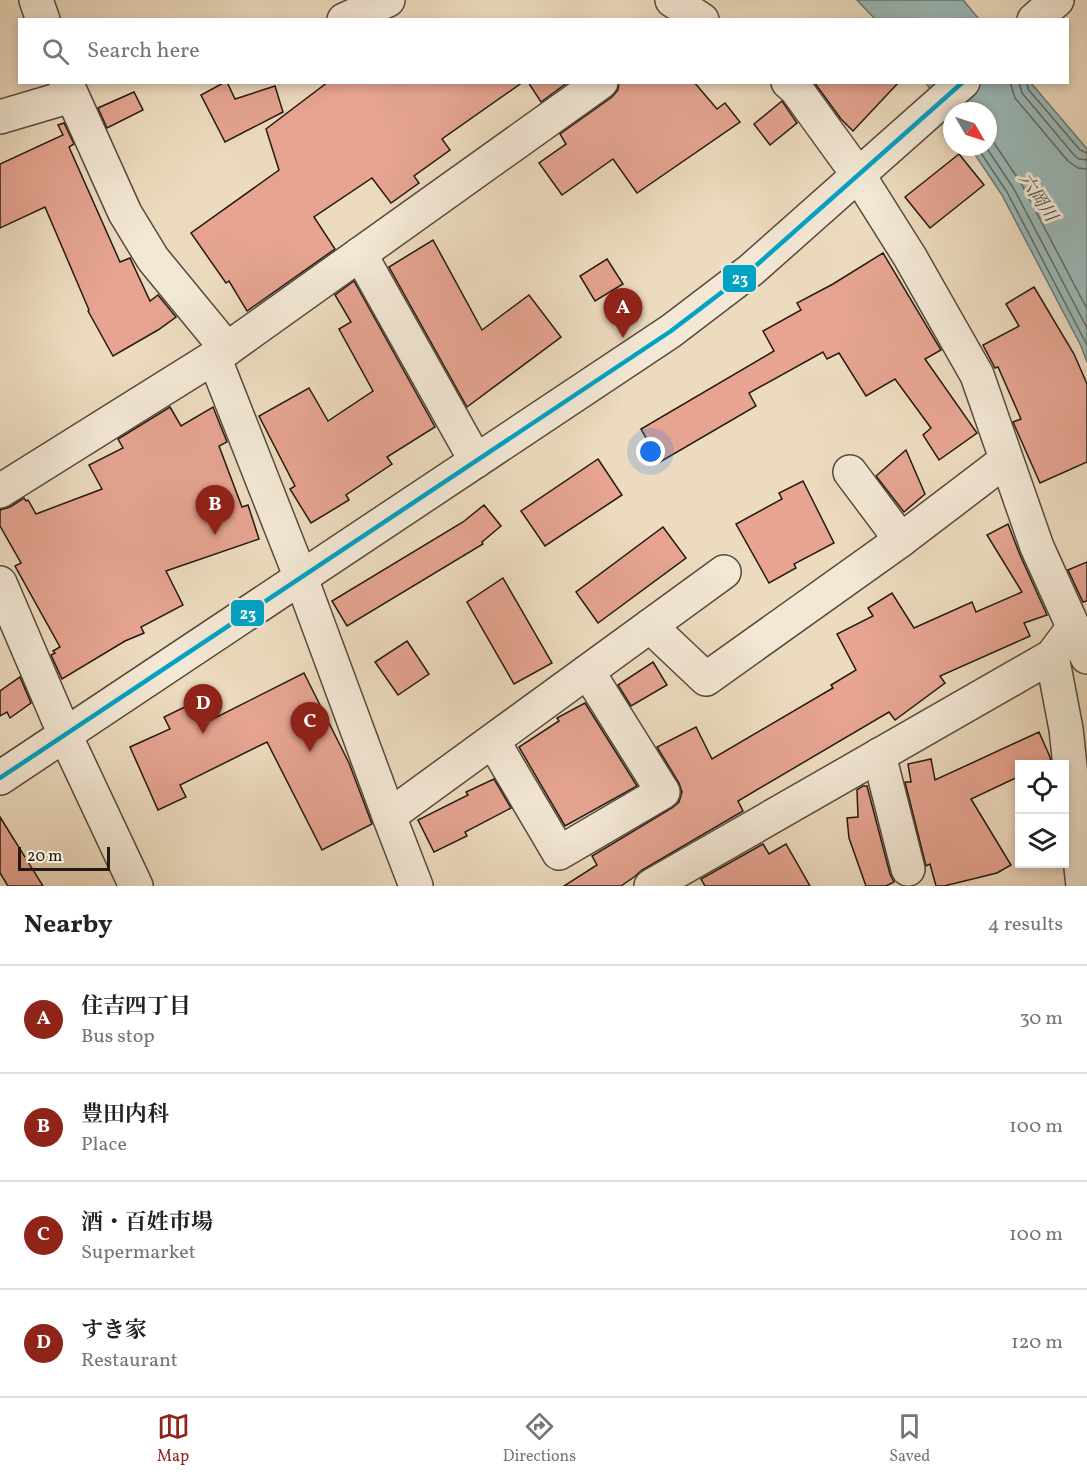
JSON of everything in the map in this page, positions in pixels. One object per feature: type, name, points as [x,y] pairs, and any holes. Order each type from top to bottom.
[{"type":"street","points":[[36,0],[42,18]]},
{"type":"street","points":[[348,18],[388,0]]},
{"type":"street","points":[[1036,18],[1057,0]]},
{"type":"street","points":[[0,491],[220,353],[598,84]]},
{"type":"street","points":[[790,84],[859,176],[910,257],[977,375],[1037,547],[1087,657]]},
{"type":"street","points":[[0,778],[671,331],[751,270],[961,84]]},
{"type":"street","points":[[0,117],[68,89],[125,213],[153,259],[220,353],[388,816],[416,886]]},
{"type":"street","points":[[360,254],[476,461]]},
{"type":"street","points":[[650,626],[706,679],[901,540],[1006,460]]},
{"type":"street","points":[[850,472],[901,540]]},
{"type":"street","points":[[388,816],[724,572]]},
{"type":"street","points":[[0,582],[65,735],[136,886]]},
{"type":"street","points":[[651,886],[1052,656],[1073,628]]},
{"type":"street","points":[[1052,656],[1066,729],[1083,886]]},
{"type":"street","points":[[494,741],[559,854],[663,792],[588,672]]},
{"type":"street","points":[[879,755],[908,868]]},
{"type":"water","points":[[857,0],[963,0],[978,18],[874,18]]},
{"type":"water","name":"六岡川","points":[[927,84],[1032,84],[1087,149],[1087,362],[1081,346],[1002,195],[976,156],[997,156],[997,102],[943,102],[943,108]]},
{"type":"building","points":[[221,84],[228,84],[235,99],[275,86],[283,112],[225,142],[201,95]]},
{"type":"building","points":[[325,84],[520,84],[442,139],[450,150],[414,176],[419,183],[391,203],[372,178],[314,217],[335,249],[247,311],[229,281],[226,283],[191,233],[279,170],[266,129]]},
{"type":"building","points":[[529,84],[565,84],[541,102]]},
{"type":"building","points":[[619,84],[696,84],[717,109],[725,103],[740,122],[637,193],[613,159],[562,195],[539,163],[566,144],[560,134],[612,97],[618,90]]},
{"type":"building","points":[[815,84],[897,84],[853,131],[841,119]]},
{"type":"building","points":[[134,92],[143,110],[107,128],[98,108]]},
{"type":"building","points":[[782,101],[797,123],[770,145],[754,124]]},
{"type":"building","points":[[64,123],[74,144],[69,147],[120,262],[130,258],[150,301],[158,295],[176,317],[113,356],[88,311],[45,207],[0,228],[0,164],[63,135],[58,125]]},
{"type":"building","points":[[956,156],[961,156],[984,185],[930,228],[905,197]]},
{"type":"building","points":[[433,240],[482,330],[529,295],[561,337],[467,407],[389,267]]},
{"type":"building","points":[[883,253],[941,350],[925,359],[977,433],[939,460],[923,435],[931,428],[895,379],[866,396],[839,353],[827,359],[823,352],[749,393],[756,406],[660,462],[641,429],[774,351],[763,331],[801,310],[797,303]]},
{"type":"building","points":[[607,259],[623,284],[595,301],[580,276]]},
{"type":"building","points":[[354,281],[435,427],[387,457],[392,464],[346,495],[349,500],[311,523],[290,489],[295,486],[259,416],[309,388],[328,421],[373,391],[339,329],[351,322],[335,295]]},
{"type":"building","points":[[1034,287],[1074,354],[1087,384],[1087,462],[1040,483],[1013,422],[1021,419],[998,367],[995,368],[983,345],[1019,326],[1006,304]]},
{"type":"building","points":[[170,407],[181,426],[213,407],[227,442],[219,446],[242,507],[248,505],[259,539],[166,571],[183,605],[141,627],[144,633],[125,641],[62,679],[51,655],[60,647],[15,566],[21,563],[0,526],[0,510],[24,498],[28,500],[36,514],[102,489],[89,465],[123,448],[118,439]]},
{"type":"building","points":[[906,450],[925,494],[904,512],[876,476]]},
{"type":"building","points":[[598,459],[622,495],[545,546],[521,511]]},
{"type":"building","points":[[803,481],[834,543],[794,564],[796,568],[769,583],[736,524],[782,499],[779,493]]},
{"type":"building","points":[[484,505],[501,526],[482,542],[483,544],[347,626],[332,601],[463,522]]},
{"type":"building","points":[[1008,524],[1047,615],[1024,623],[1030,636],[940,676],[945,683],[895,720],[889,712],[738,801],[743,811],[642,870],[621,886],[564,886],[597,865],[592,856],[679,802],[682,792],[679,783],[657,747],[696,727],[712,759],[833,688],[831,685],[856,670],[837,634],[873,616],[868,608],[892,593],[914,628],[972,602],[976,612],[1022,592],[987,535]]},
{"type":"building","points":[[663,527],[686,558],[598,623],[576,592]]},
{"type":"building","points":[[1087,562],[1087,601],[1083,602],[1068,570]]},
{"type":"building","points":[[503,578],[552,663],[514,684],[467,602]]},
{"type":"building","points":[[407,641],[429,674],[398,695],[375,662]]},
{"type":"building","points":[[653,662],[667,685],[631,706],[618,685]]},
{"type":"building","points":[[304,673],[349,763],[372,824],[322,850],[267,742],[180,785],[186,797],[158,810],[130,747],[170,729],[164,717],[199,700],[209,721]]},
{"type":"building","points":[[20,677],[31,703],[10,718],[7,712],[0,716],[0,691]]},
{"type":"building","points":[[585,703],[637,786],[565,826],[519,747],[559,721],[557,718]]},
{"type":"building","points":[[1039,732],[1050,757],[1050,760],[1015,760],[1015,778],[971,799],[1011,865],[997,873],[944,886],[936,886],[930,864],[926,866],[905,782],[911,782],[908,764],[931,759],[935,780]]},
{"type":"building","points":[[494,779],[511,808],[465,832],[467,836],[434,852],[418,820],[468,795],[466,792]]},
{"type":"building","points":[[867,786],[894,882],[886,886],[866,886],[849,838],[847,818],[858,817],[857,790]]},
{"type":"building","points":[[0,817],[43,886],[8,886],[0,873]]},
{"type":"building","points":[[763,844],[769,854],[786,844],[810,886],[705,886],[701,879]]},
{"type":"transit line","name":"23","points":[[0,778],[671,331],[751,270],[961,84]]},
{"type":"place","name":"住吉四丁目","points":[[623,338]]},
{"type":"place","name":"豊田内科","points":[[215,535]]},
{"type":"place","name":"すき家","points":[[203,734]]},
{"type":"place","name":"酒・百姓市場","points":[[310,752]]}]
